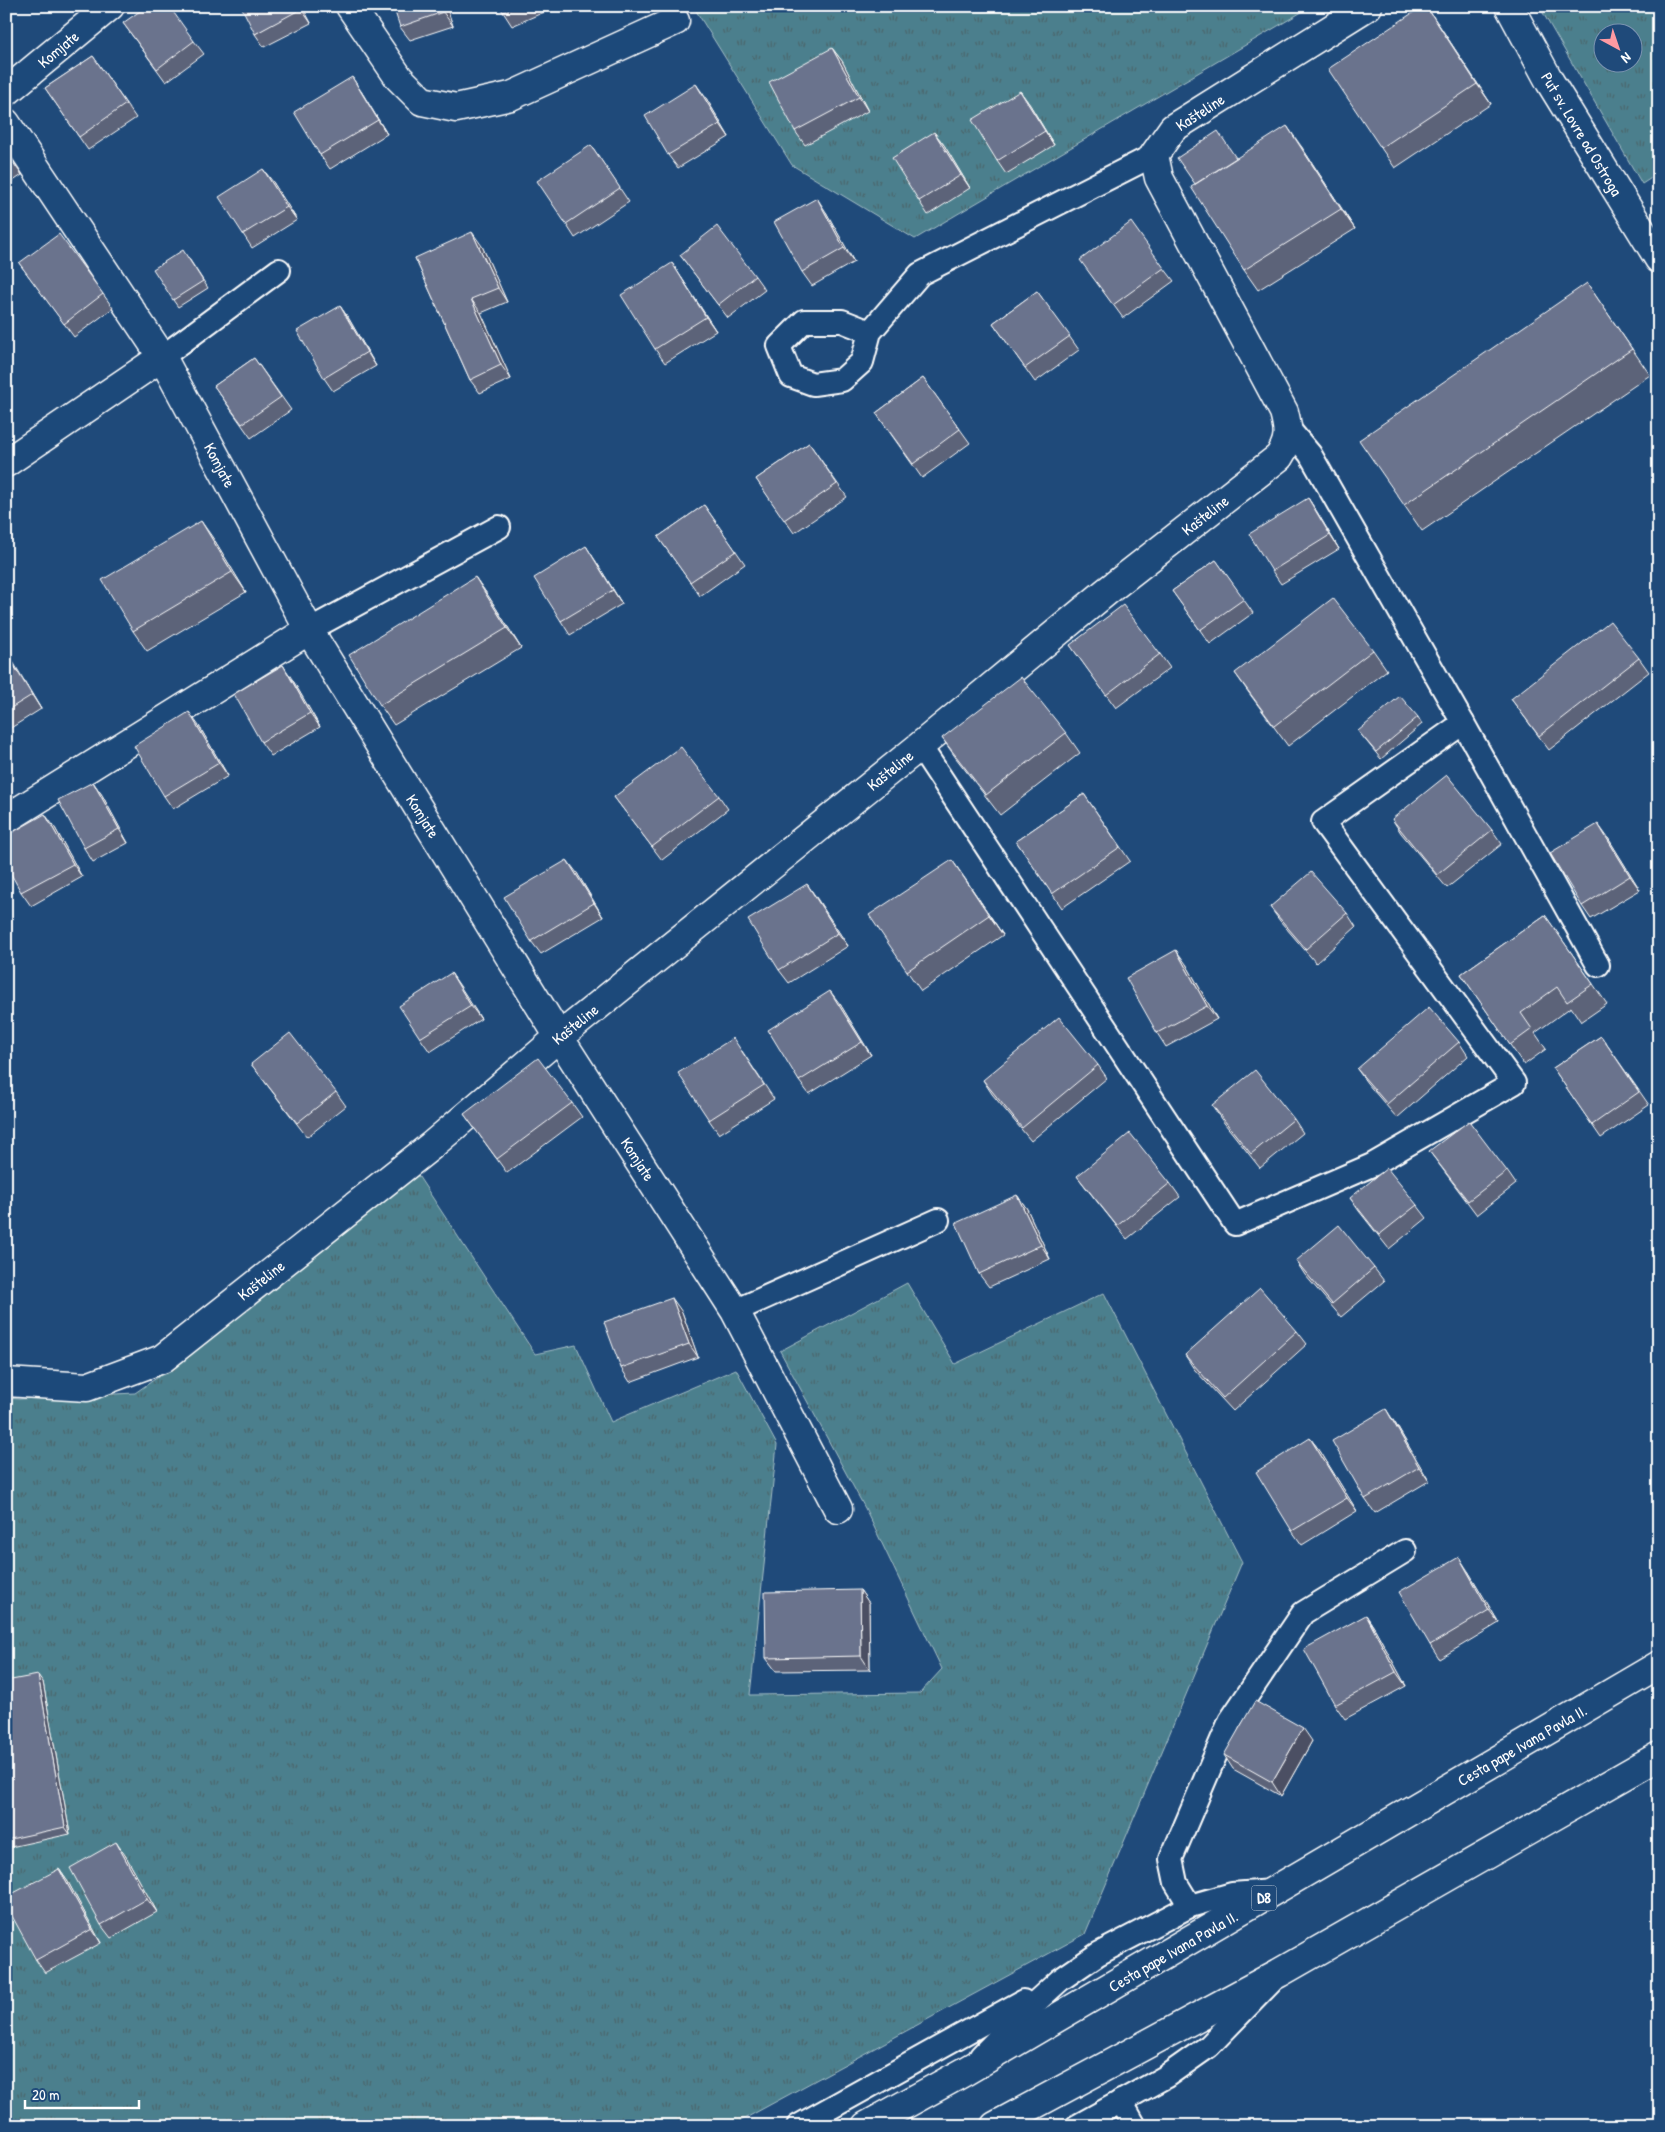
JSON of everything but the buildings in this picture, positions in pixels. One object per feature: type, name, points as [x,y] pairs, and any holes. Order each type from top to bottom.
[{"type":"street","name":"Komjate","points":[[6,92],[110,6]]},
{"type":"street","points":[[350,6],[399,78],[422,101],[456,108],[511,96],[675,21]]},
{"type":"street","name":"Kašteline","points":[[1154,155],[1173,128],[1368,6]]},
{"type":"street","name":"Put sv. Lovre od Ostroga","points":[[1509,6],[1550,82],[1659,259]]},
{"type":"street","name":"Komjate","points":[[6,123],[162,358],[309,630],[559,1037],[735,1311],[838,1509]]},
{"type":"street","points":[[1154,155],[1159,178],[1268,380],[1284,412],[1288,428]]},
{"type":"street","points":[[6,463],[162,358]]},
{"type":"street","name":"Kašteline","points":[[6,1382],[87,1387],[162,1359],[431,1146],[559,1037],[920,746],[1106,592],[1279,457],[1287,445],[1288,428]]},
{"type":"street","points":[[6,818],[309,630]]},
{"type":"street","name":"Cesta pape Ivana Pavla II.","points":[[866,2126],[966,2072],[1659,1665]]},
{"type":"street","points":[[995,2126],[1279,1973],[1659,1756]]},
{"type":"lane","points":[[870,332],[920,274],[1154,155]]},
{"type":"lane","points":[[162,358],[279,270]]},
{"type":"lane","points":[[1288,428],[1310,454],[1598,966]]},
{"type":"lane","points":[[309,630],[499,527]]},
{"type":"lane","points":[[920,746],[1235,1224],[1372,1166],[1514,1083],[1323,822],[1463,723]]},
{"type":"lane","points":[[735,1311],[938,1220]]},
{"type":"lane","points":[[1190,1906],[1176,1883],[1171,1859],[1230,1722],[1303,1613],[1405,1551]]},
{"type":"lane","points":[[798,2126],[954,2041],[1060,1980],[1098,1954],[1190,1906],[1232,1894],[1276,1891]]},
{"type":"lane","points":[[1077,2126],[1165,2077],[1209,2046],[1279,1973]]},
{"type":"lane","points":[[966,2072],[1016,2020],[1060,1980]]},
{"type":"lane","points":[[1121,2101],[1135,2126]]},
{"type":"green space","points":[[693,6],[1312,6],[915,239],[792,165]]},
{"type":"green space","points":[[1539,6],[1659,6],[1659,173],[1642,184]]},
{"type":"green space","points":[[417,1174],[535,1354],[576,1345],[611,1422],[736,1369],[777,1445],[750,1695],[920,1693],[942,1669],[866,1510],[780,1351],[907,1283],[955,1364],[1104,1293],[1242,1562],[1085,1934],[731,2126],[6,2126],[6,1398],[19,1399],[135,1393],[191,1354]]}]
